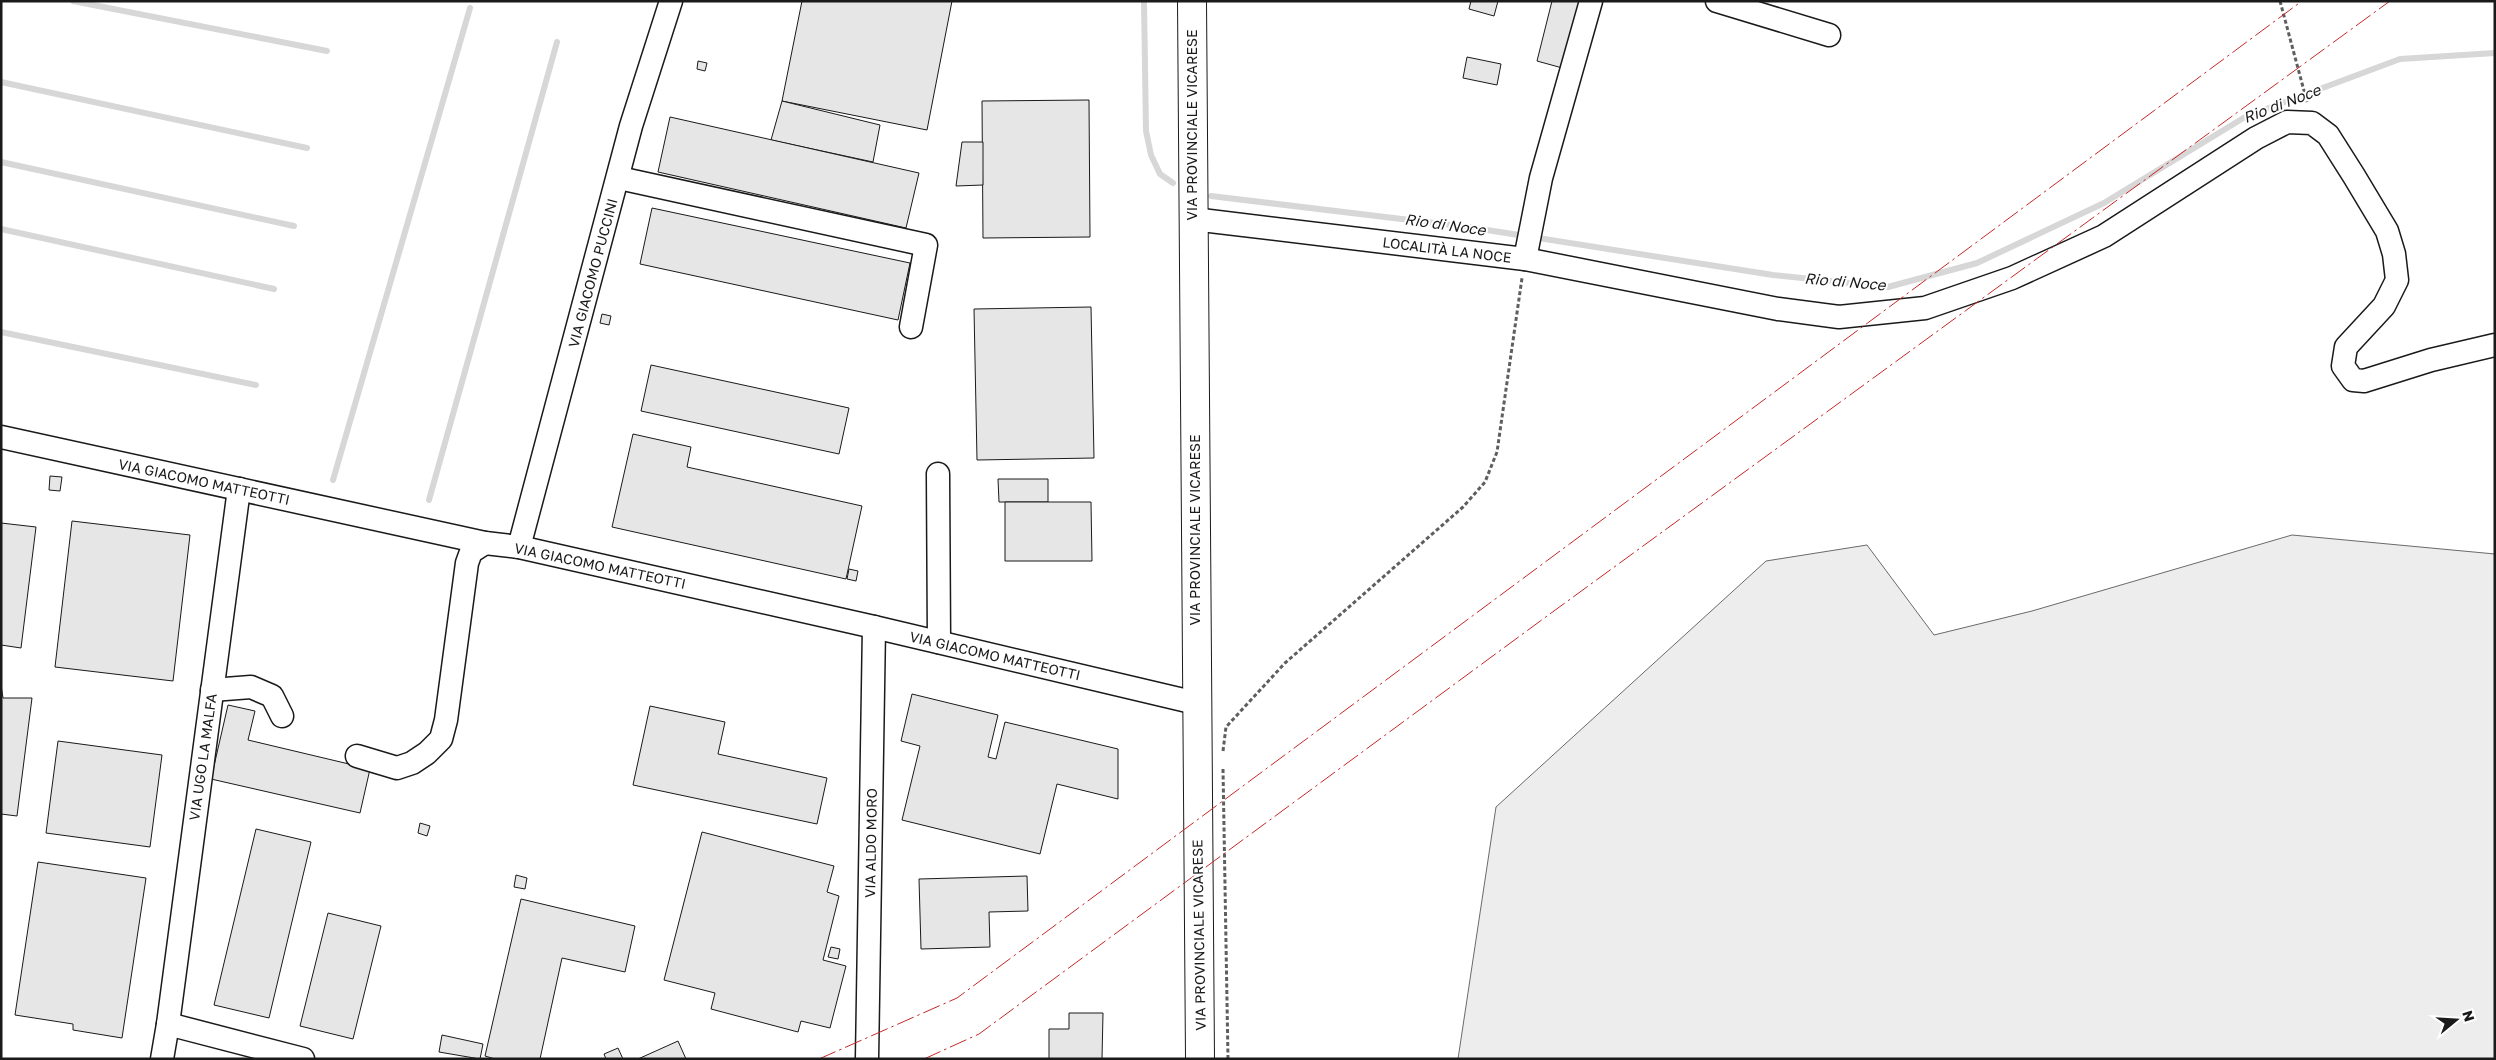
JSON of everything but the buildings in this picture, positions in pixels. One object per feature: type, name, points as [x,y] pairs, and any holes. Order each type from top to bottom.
[{"type":"main road","name":"VIA PROVINCIALE VICARESE","points":[[1192,1],[1200,1059]]},
{"type":"street","name":"VIA GIACOMO PUCCINI","points":[[519,547],[649,66],[671,1]]},
{"type":"street","points":[[1528,246],[1541,178],[1591,1]]},
{"type":"street","points":[[1717,1],[1829,34]]},
{"type":"street","name":"LOCALITÀ LA NOCE","points":[[1193,219],[1528,246],[1778,309],[1839,317],[1925,308],[2012,278],[2104,236],[2256,138],[2287,122],[2312,124],[2328,135],[2354,176],[2387,231],[2394,254],[2397,280],[2384,306],[2346,347],[2343,366],[2353,380],[2364,381],[2431,360],[2495,344]]},
{"type":"street","points":[[619,178],[926,245],[911,327]]},
{"type":"street","name":"VIA GIACOMO MATTEOTTI","points":[[1,437],[485,543],[519,547],[874,627],[1196,703]]},
{"type":"street","points":[[938,474],[939,642]]},
{"type":"street","name":"VIA UGO LA MALFA","points":[[162,1059],[239,489]]},
{"type":"street","points":[[357,756],[397,768],[412,763],[427,753],[441,739],[446,720],[467,563],[471,552],[485,543]]},
{"type":"street","name":"VIA ALDO MORO","points":[[865,1058],[874,627]]},
{"type":"street","points":[[212,690],[251,686],[272,696],[282,716]]},
{"type":"street","points":[[168,1024],[303,1059]]},
{"type":"path","points":[[2280,1],[2307,102]]},
{"type":"path","points":[[1228,1059],[1223,750],[1226,727],[1285,664],[1463,507],[1485,482],[1497,452],[1528,246]]},
{"type":"shaded area","points":[[2292,535],[2495,554],[2495,1059],[1458,1059],[1496,807],[1766,561],[1867,545],[1934,635],[2032,611]]},
{"type":"waterway","points":[[73,1],[327,51]]},
{"type":"waterway","name":"Rio di Noce","points":[[1144,1],[1146,131],[1151,155],[1160,174],[1173,183]]},
{"type":"waterway","points":[[333,480],[470,8]]},
{"type":"waterway","points":[[429,500],[557,42]]},
{"type":"waterway","name":"Rio di Noce","points":[[1211,196],[1468,227],[1773,275],[1888,287],[1977,263],[2104,203],[2245,117],[2400,59],[2495,53]]},
{"type":"waterway","points":[[1,82],[307,148]]},
{"type":"waterway","points":[[1,162],[294,226]]},
{"type":"waterway","points":[[1,229],[274,289]]},
{"type":"waterway","points":[[1,332],[256,385]]},
{"type":"power","points":[[819,1059],[957,998],[2302,1]]},
{"type":"power","points":[[924,1059],[979,1034],[1543,619],[2390,1]]}]
